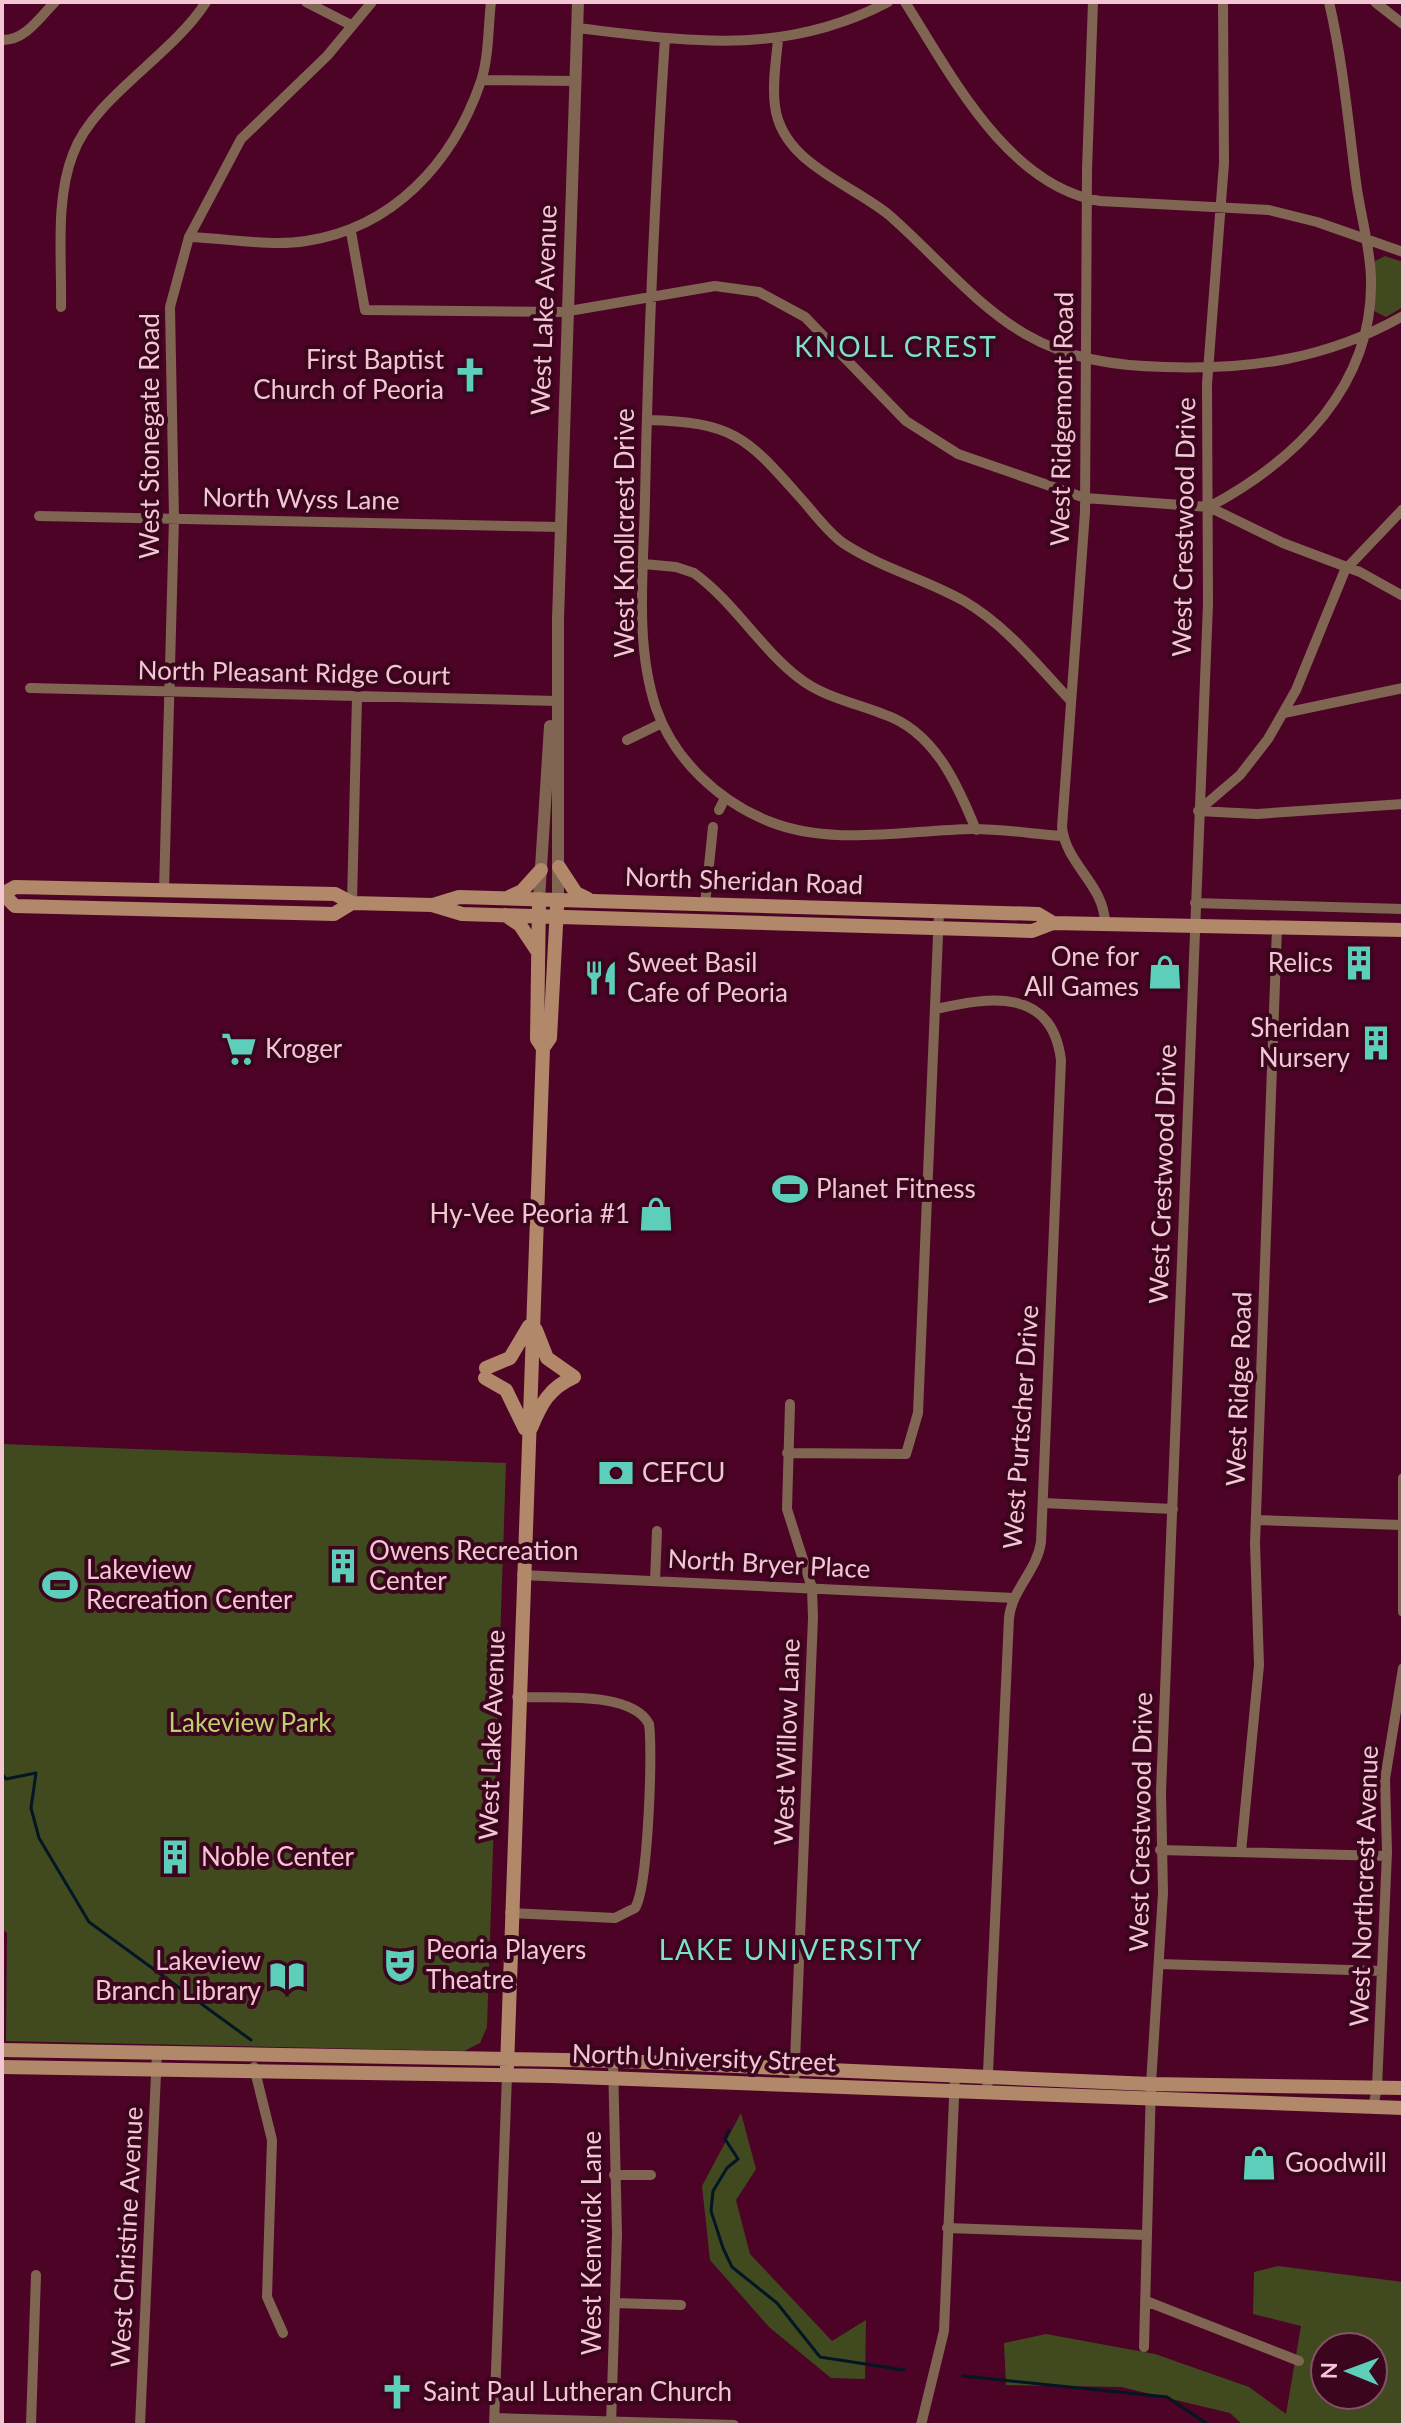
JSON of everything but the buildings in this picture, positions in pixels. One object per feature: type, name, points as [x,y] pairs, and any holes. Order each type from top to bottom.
[{"type":"main road","points":[[559,867],[576,893],[592,900]]},
{"type":"main road","points":[[508,898],[522,891],[541,870]]},
{"type":"main road","name":"North Sheridan Road","points":[[352,903],[334,914],[15,906],[3,894],[15,887],[335,894],[352,903],[432,905],[462,914],[832,927],[1032,931],[1053,923],[1105,923],[1403,932]]},
{"type":"main road","points":[[123,890],[145,897],[161,909],[207,892]]},
{"type":"main road","name":"North Sheridan Road","points":[[432,905],[459,897],[558,899],[1038,914],[1053,923]]},
{"type":"main road","name":"West Lake Avenue","points":[[539,899],[537,1039],[543,1048]]},
{"type":"main road","name":"West Lake Avenue","points":[[507,2075],[517,1697],[543,1048],[550,1038],[558,899]]},
{"type":"main road","points":[[662,920],[676,913],[700,912],[705,904]]},
{"type":"main road","points":[[765,905],[789,914],[817,916],[828,920],[832,927],[842,917],[871,916],[896,909]]},
{"type":"main road","points":[[505,915],[520,925],[538,952]]},
{"type":"main road","points":[[556,946],[570,930],[591,918]]},
{"type":"main road","points":[[528,1436],[506,1390],[486,1373],[510,1358],[532,1318]]},
{"type":"main road","points":[[528,1436],[547,1394],[556,1385],[574,1377],[547,1358],[532,1318]]},
{"type":"main road","name":"North University Street","points":[[2,2050],[507,2058],[794,2067],[1151,2084],[1403,2088]]},
{"type":"main road","name":"North University Street","points":[[2,2067],[614,2078],[1403,2108]]},
{"type":"street","points":[[2,40],[12,41],[28,30],[55,2]]},
{"type":"street","points":[[61,307],[63,216],[72,154],[98,115],[170,45],[206,2]]},
{"type":"street","points":[[306,2],[351,25]]},
{"type":"street","name":"West Stonegate Road","points":[[164,891],[174,518],[170,307],[189,237],[241,139],[327,56],[372,2]]},
{"type":"street","points":[[189,237],[302,242],[351,232],[408,197],[445,157],[482,80],[491,2]]},
{"type":"street","name":"West Lake Avenue","points":[[539,899],[558,619],[578,2]]},
{"type":"street","points":[[577,28],[714,42],[778,40],[841,24],[888,2]]},
{"type":"street","points":[[905,2],[969,104],[999,141],[1030,168],[1087,198],[1222,206],[1285,214],[1403,252]]},
{"type":"street","name":"West Ridgemont Road","points":[[1063,836],[1085,498],[1087,198],[1093,2]]},
{"type":"street","name":"West Crestwood Drive","points":[[1144,2347],[1151,2084],[1163,1893],[1160,1850],[1198,811],[1208,616],[1208,369],[1222,206],[1223,2]]},
{"type":"street","points":[[1209,507],[1265,474],[1317,424],[1344,388],[1365,336],[1371,284],[1367,239],[1356,183],[1344,69],[1329,2]]},
{"type":"street","points":[[1375,2],[1403,24]]},
{"type":"street","name":"West Knollcrest Drive","points":[[665,38],[649,298],[644,564],[645,657],[662,723],[694,770],[725,798],[769,822],[810,832],[844,834],[976,830],[1063,836]]},
{"type":"street","points":[[778,40],[775,107],[782,130],[794,148],[886,213],[1014,327],[1053,348],[1086,359],[1138,366],[1254,367],[1295,360],[1365,336],[1403,316]]},
{"type":"street","points":[[482,80],[575,81]]},
{"type":"street","points":[[351,232],[365,310],[569,312],[720,286],[769,295],[805,317],[898,413],[932,440],[967,458],[1085,498],[1209,507],[1283,543],[1347,567],[1403,596]]},
{"type":"street","points":[[647,420],[709,425],[749,443],[838,539],[876,562],[971,605],[1018,642],[1071,701]]},
{"type":"street","points":[[1198,811],[1244,770],[1284,713],[1347,567],[1403,509]]},
{"type":"street","name":"North Wyss Lane","points":[[39,516],[561,527]]},
{"type":"street","points":[[644,564],[680,567],[694,573],[799,678],[834,697],[896,719],[915,731],[943,762],[976,830]]},
{"type":"street","name":"North Pleasant Ridge Court","points":[[30,688],[554,701]]},
{"type":"street","points":[[1284,713],[1403,688]]},
{"type":"street","points":[[352,903],[357,696]]},
{"type":"street","name":"West Lake Avenue","points":[[554,701],[558,899]]},
{"type":"street","points":[[627,740],[662,723]]},
{"type":"street","points":[[719,810],[725,798]]},
{"type":"street","points":[[1198,811],[1257,814],[1403,804]]},
{"type":"street","points":[[705,904],[713,827]]},
{"type":"street","points":[[1063,836],[1071,855],[1102,899],[1105,923]]},
{"type":"street","points":[[1195,903],[1403,909]]},
{"type":"street","points":[[787,1453],[906,1454],[918,1413],[939,911]]},
{"type":"street","name":"West Ridge Road","points":[[1241,1852],[1245,1785],[1259,1679],[1256,1520],[1277,927]]},
{"type":"street","name":"West Purtscher Drive","points":[[936,1009],[991,999],[1023,1004],[1046,1021],[1060,1053],[1043,1503],[1039,1555],[1014,1598],[1009,1618],[987,2094]]},
{"type":"street","name":"West Willow Lane","points":[[790,1404],[788,1516],[812,1588],[811,1705],[794,2085]]},
{"type":"street","points":[[1403,1478],[1403,1612]]},
{"type":"street","points":[[1043,1503],[1173,1509]]},
{"type":"street","points":[[1256,1520],[1401,1525]]},
{"type":"street","points":[[655,1581],[657,1531]]},
{"type":"street","name":"North Bryer Place","points":[[522,1575],[1014,1598]]},
{"type":"street","name":"West Northcrest Avenue","points":[[1373,2107],[1377,2088],[1387,1856],[1385,1779],[1403,1668]]},
{"type":"street","points":[[510,1913],[615,1918],[635,1908],[643,1883],[649,1760],[649,1724],[631,1705],[609,1701],[517,1697]]},
{"type":"street","points":[[1160,1850],[1387,1856]]},
{"type":"street","points":[[1159,1964],[1382,1971]]},
{"type":"street","name":"West Christine Avenue","points":[[140,2425],[157,2052]]},
{"type":"street","points":[[250,2053],[272,2140],[267,2297],[273,2317],[283,2333]]},
{"type":"street","name":"West Kenwick Lane","points":[[612,2423],[615,2303],[613,2061]]},
{"type":"street","name":"West Lake Avenue","points":[[494,2422],[507,2075]]},
{"type":"street","points":[[921,2425],[944,2331],[955,2075]]},
{"type":"street","points":[[614,2175],[651,2175]]},
{"type":"street","points":[[947,2228],[1146,2235]]},
{"type":"street","points":[[31,2425],[36,2275]]},
{"type":"street","points":[[1146,2301],[1299,2361]]},
{"type":"street","points":[[615,2303],[681,2305]]},
{"type":"street","points":[[494,2422],[734,2425]]},
{"type":"green space","points":[[1385,256],[1403,262],[1403,307],[1386,317],[1374,311],[1375,261]]},
{"type":"green space","name":"Lakeview Park","points":[[2,1444],[506,1463],[487,2027],[480,2043],[464,2051],[6,2041],[7,1933],[2,1929]]},
{"type":"green space","points":[[741,2113],[756,2169],[736,2200],[750,2254],[832,2341],[866,2320],[865,2379],[831,2378],[769,2327],[710,2260],[702,2186]]},
{"type":"green space","points":[[1278,2266],[1403,2282],[1403,2425],[1243,2425],[1230,2413],[1121,2387],[1006,2385],[1004,2343],[1046,2334],[1155,2354],[1249,2387],[1286,2414],[1301,2326],[1253,2314],[1254,2272]]},
{"type":"waterway","points":[[2,1774],[6,1779],[36,1773],[31,1808],[39,1838],[89,1922],[251,2040]]},
{"type":"waterway","points":[[729,2130],[725,2139],[738,2159],[727,2168],[713,2191],[711,2211],[732,2267],[777,2303],[820,2357],[904,2370]]},
{"type":"waterway","points":[[963,2376],[1167,2397],[1209,2425]]},
{"type":"place","name":"First Baptist Church of Peoria","points":[[470,375]]},
{"type":"place","name":"Relics","points":[[1359,963]]},
{"type":"place","name":"One for All Games","points":[[1165,972]]},
{"type":"place","name":"Sweet Basil Cafe of Peoria","points":[[601,978]]},
{"type":"place","name":"Sheridan Nursery","points":[[1376,1043]]},
{"type":"place","name":"Kroger","points":[[239,1049]]},
{"type":"place","name":"Planet Fitness","points":[[790,1189]]},
{"type":"place","name":"Hy-Vee Peoria #1","points":[[656,1214]]},
{"type":"place","name":"CEFCU","points":[[616,1473]]},
{"type":"place","name":"Owens Recreation Center","points":[[343,1566]]},
{"type":"place","name":"Lakeview Recreation Center","points":[[60,1585]]},
{"type":"place","name":"Noble Center","points":[[175,1857]]},
{"type":"place","name":"Peoria Players Theatre","points":[[400,1965]]},
{"type":"place","name":"Lakeview Branch Library","points":[[287,1976]]},
{"type":"place","name":"Goodwill","points":[[1259,2163]]},
{"type":"place","name":"Saint Paul Lutheran Church","points":[[397,2392]]},
{"type":"district","name":"KNOLL CREST","points":[[896,347]]},
{"type":"district","name":"LAKE UNIVERSITY","points":[[791,1950]]}]
